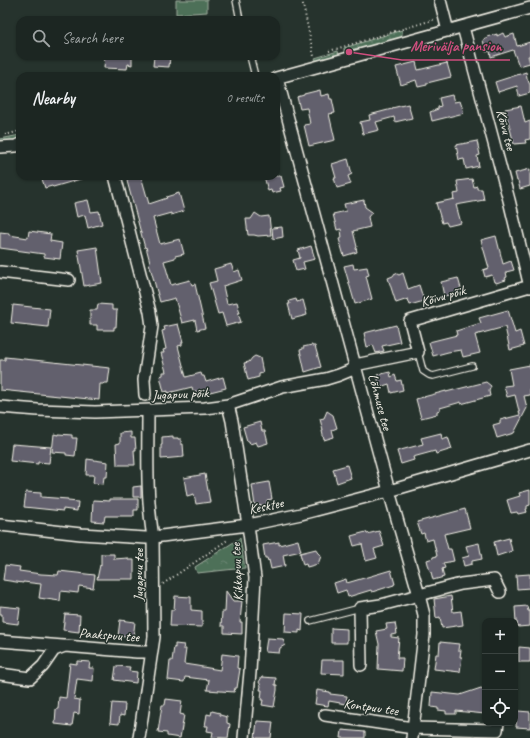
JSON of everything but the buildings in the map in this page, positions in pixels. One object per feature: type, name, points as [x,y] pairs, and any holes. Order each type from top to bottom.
[{"type":"street","points":[[440,0],[448,31]]},
{"type":"street","points":[[280,77],[530,8]]},
{"type":"street","name":"Kõivu tee","points":[[463,27],[509,200],[530,287]]},
{"type":"street","name":"Lõhmuse tee","points":[[280,93],[389,492],[420,595],[424,615],[424,635],[413,733]]},
{"type":"street","points":[[0,148],[16,145]]},
{"type":"street","points":[[116,180],[150,312],[152,326],[144,380],[145,395]]},
{"type":"street","points":[[0,272],[69,280]]},
{"type":"street","name":"Kõivu põik","points":[[418,352],[410,321],[530,287]]},
{"type":"street","points":[[355,367],[418,352]]},
{"type":"street","name":"Jugapuu põik","points":[[0,407],[95,412],[205,408],[228,405],[282,387],[326,379],[339,375],[355,367]]},
{"type":"street","name":"Kikkapuu tee","points":[[228,405],[232,421],[255,578],[250,672],[244,738]]},
{"type":"street","name":"Jugapuu tee","points":[[139,738],[154,637],[153,537],[148,476],[148,411]]},
{"type":"street","name":"Kesktee","points":[[0,525],[82,534],[146,538],[248,525],[301,514],[389,492],[530,450]]},
{"type":"street","points":[[361,665],[360,608],[420,595],[461,584],[494,580],[500,592]]},
{"type":"street","name":"Paakspuu tee","points":[[0,641],[152,652]]},
{"type":"street","name":"Paakspuu tee","points":[[0,674],[30,678],[43,666],[54,650],[65,646]]},
{"type":"street","name":"Kontpuu tee","points":[[325,715],[413,733],[497,730],[498,726]]},
{"type":"lane","points":[[236,0],[239,16]]},
{"type":"lane","points":[[251,60],[254,72]]},
{"type":"lane","points":[[418,352],[423,371],[429,375],[433,376],[472,366]]},
{"type":"lane","points":[[310,621],[360,608]]},
{"type":"path","points":[[302,0],[314,56]]},
{"type":"path","points":[[329,52],[444,17]]},
{"type":"path","points":[[0,137],[16,132]]},
{"type":"path","points":[[154,590],[229,538]]},
{"type":"green space","points":[[176,0],[207,0],[207,12],[176,14]]},
{"type":"green space","points":[[402,30],[402,38],[359,51],[358,48],[344,51],[344,48]]},
{"type":"green space","points":[[338,51],[339,55],[317,62],[315,58]]},
{"type":"green space","points":[[16,136],[16,140],[0,142],[0,139]]},
{"type":"green space","points":[[240,538],[245,568],[197,573],[195,567]]},
{"type":"place","name":"Merivälja pansion","points":[[349,52]]}]
